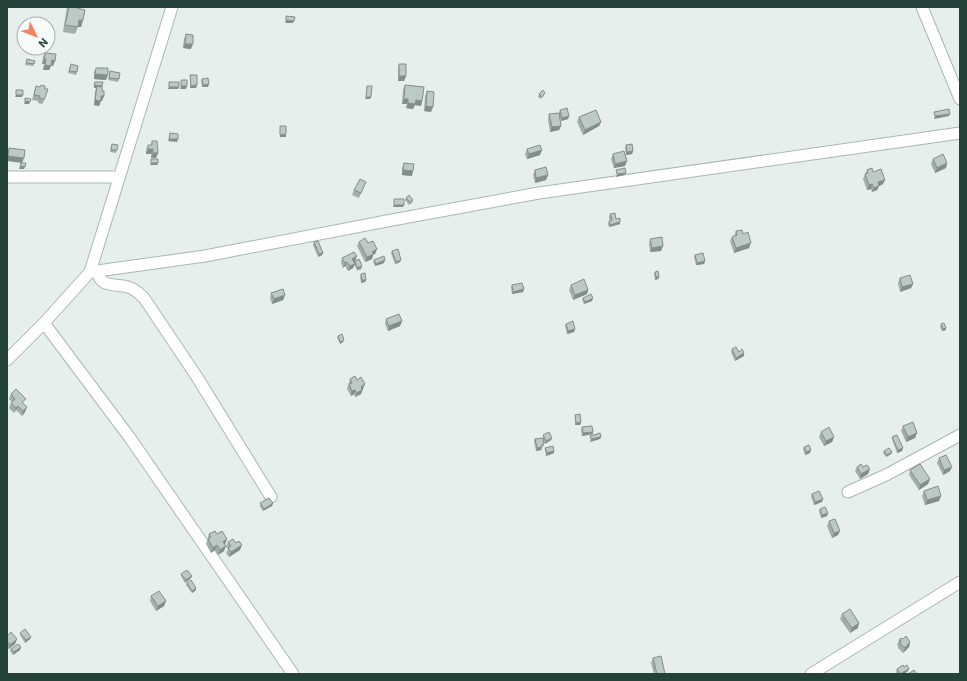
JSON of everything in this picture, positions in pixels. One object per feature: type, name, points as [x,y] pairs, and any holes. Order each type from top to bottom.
[{"type":"street","points":[[7,360],[93,272],[119,177],[172,7]]},
{"type":"street","points":[[922,7],[960,99]]},
{"type":"street","points":[[93,272],[205,256],[539,193],[960,133]]},
{"type":"street","points":[[7,177],[119,177]]},
{"type":"street","points":[[93,272],[104,283],[137,290],[144,298],[197,377],[271,497]]},
{"type":"street","points":[[44,323],[130,438],[262,627],[293,674]]},
{"type":"street","points":[[848,492],[886,475],[960,435]]},
{"type":"street","points":[[811,674],[960,582]]},
{"type":"building","points":[[69,7],[78,7],[77,8],[85,10],[83,20],[79,20],[78,27],[65,25]]},
{"type":"building","points":[[286,16],[295,17],[294,21],[286,20]]},
{"type":"building","points":[[186,34],[193,35],[193,44],[185,44]]},
{"type":"building","points":[[44,56],[56,56],[55,61],[52,60],[51,66],[45,65],[46,59],[44,59]]},
{"type":"building","points":[[27,59],[35,61],[34,64],[26,63]]},
{"type":"building","points":[[71,64],[78,66],[77,72],[69,71]]},
{"type":"building","points":[[399,64],[406,64],[406,76],[399,76]]},
{"type":"building","points":[[96,68],[108,68],[108,75],[95,74]]},
{"type":"building","points":[[110,71],[120,73],[119,79],[109,78]]},
{"type":"building","points":[[190,75],[197,75],[197,85],[191,86]]},
{"type":"building","points":[[208,78],[209,84],[203,85],[202,79]]},
{"type":"building","points":[[181,80],[187,80],[187,86],[181,86]]},
{"type":"building","points":[[95,82],[103,82],[102,86],[94,85]]},
{"type":"building","points":[[169,82],[179,82],[179,87],[169,87]]},
{"type":"building","points":[[41,85],[45,86],[45,89],[48,89],[44,99],[39,98],[40,96],[34,95],[36,86],[40,87]]},
{"type":"building","points":[[405,85],[424,87],[422,101],[416,100],[415,104],[408,103],[408,99],[404,99]]},
{"type":"building","points":[[97,86],[102,87],[102,91],[104,91],[104,96],[101,96],[101,101],[95,100]]},
{"type":"building","points":[[367,86],[372,86],[371,97],[366,97]]},
{"type":"building","points":[[16,90],[23,90],[23,95],[16,95]]},
{"type":"building","points":[[543,90],[545,93],[542,97],[539,94]]},
{"type":"building","points":[[427,91],[434,92],[433,107],[426,106]]},
{"type":"building","points":[[25,98],[31,99],[30,102],[25,101]]},
{"type":"building","points":[[567,108],[569,116],[562,118],[560,110]]},
{"type":"building","points":[[949,109],[950,114],[935,116],[934,112]]},
{"type":"building","points":[[596,110],[601,122],[585,130],[579,117]]},
{"type":"building","points":[[559,113],[561,126],[552,127],[549,114]]},
{"type":"building","points":[[280,126],[286,126],[286,134],[280,135]]},
{"type":"building","points":[[170,133],[178,134],[178,139],[169,139]]},
{"type":"building","points":[[152,141],[157,141],[158,153],[153,153],[153,149],[148,149],[148,145],[152,145]]},
{"type":"building","points":[[112,144],[118,145],[117,150],[111,150]]},
{"type":"building","points":[[632,144],[633,151],[627,152],[626,145]]},
{"type":"building","points":[[540,145],[542,150],[529,154],[527,149]]},
{"type":"building","points":[[9,148],[25,150],[24,158],[8,156]]},
{"type":"building","points":[[624,151],[627,161],[615,164],[613,154]]},
{"type":"building","points":[[943,154],[947,163],[937,168],[933,159]]},
{"type":"building","points":[[151,159],[158,159],[158,163],[151,163]]},
{"type":"building","points":[[21,163],[26,163],[25,167],[20,166]]},
{"type":"building","points":[[404,163],[414,164],[413,171],[403,170]]},
{"type":"building","points":[[546,167],[548,175],[536,178],[535,170]]},
{"type":"building","points":[[625,168],[626,173],[617,174],[616,170]]},
{"type":"building","points":[[872,168],[873,172],[881,169],[885,180],[878,182],[879,186],[874,188],[872,184],[869,185],[865,174],[868,173],[867,170]]},
{"type":"building","points":[[360,179],[366,182],[361,193],[354,190]]},
{"type":"building","points":[[409,195],[413,200],[410,202],[406,198]]},
{"type":"building","points":[[394,199],[404,199],[404,205],[394,205]]},
{"type":"building","points":[[615,213],[616,219],[620,218],[620,222],[610,225],[609,221],[612,220],[610,214]]},
{"type":"building","points":[[742,230],[743,234],[748,232],[751,243],[736,248],[732,237],[737,235],[736,231]]},
{"type":"building","points":[[662,237],[663,246],[652,248],[650,239]]},
{"type":"building","points":[[365,238],[368,243],[373,241],[377,249],[372,252],[374,254],[367,257],[359,242]]},
{"type":"building","points":[[318,241],[323,253],[319,254],[314,242]]},
{"type":"building","points":[[398,249],[401,260],[396,262],[392,251]]},
{"type":"building","points":[[354,252],[357,256],[352,259],[355,264],[350,266],[347,262],[345,263],[342,258]]},
{"type":"building","points":[[703,253],[705,261],[697,263],[695,255]]},
{"type":"building","points":[[384,256],[385,260],[376,264],[374,260]]},
{"type":"building","points":[[359,259],[362,266],[357,268],[355,261]]},
{"type":"building","points":[[658,271],[659,277],[656,277],[655,272]]},
{"type":"building","points":[[365,273],[366,280],[362,280],[361,274]]},
{"type":"building","points":[[910,275],[913,284],[902,287],[900,278]]},
{"type":"building","points":[[584,279],[588,290],[575,295],[571,285]]},
{"type":"building","points":[[522,283],[524,289],[513,292],[512,285]]},
{"type":"building","points":[[283,289],[285,295],[274,299],[271,293]]},
{"type":"building","points":[[591,294],[593,298],[585,302],[583,298]]},
{"type":"building","points":[[399,314],[402,321],[389,326],[386,319]]},
{"type":"building","points":[[573,321],[575,329],[568,331],[566,324]]},
{"type":"building","points":[[944,323],[946,328],[943,329],[941,324]]},
{"type":"building","points":[[342,334],[344,340],[340,342],[338,336]]},
{"type":"building","points":[[736,347],[739,352],[742,349],[744,353],[736,358],[732,349]]},
{"type":"building","points":[[355,376],[357,380],[361,377],[365,384],[361,387],[362,390],[357,393],[355,390],[352,391],[349,384],[352,383],[350,379]]},
{"type":"building","points":[[16,389],[26,399],[22,402],[27,407],[23,411],[18,406],[16,408],[11,403],[15,399],[11,394]]},
{"type":"building","points":[[580,414],[581,422],[576,423],[575,415]]},
{"type":"building","points":[[913,422],[917,433],[908,437],[903,426]]},
{"type":"building","points":[[592,426],[593,432],[583,433],[582,427]]},
{"type":"building","points":[[829,427],[834,437],[826,441],[821,432]]},
{"type":"building","points":[[549,432],[552,438],[546,441],[543,435]]},
{"type":"building","points":[[600,433],[601,437],[591,439],[590,436]]},
{"type":"building","points":[[897,435],[903,448],[898,450],[892,437]]},
{"type":"building","points":[[543,438],[544,444],[542,447],[537,448],[535,439]]},
{"type":"building","points":[[809,445],[811,450],[806,452],[804,447]]},
{"type":"building","points":[[553,446],[554,451],[547,453],[545,448]]},
{"type":"building","points":[[889,448],[892,452],[887,455],[884,451]]},
{"type":"building","points":[[946,455],[952,467],[944,470],[939,458]]},
{"type":"building","points":[[861,464],[863,467],[867,465],[870,469],[861,474],[857,467]]},
{"type":"building","points":[[920,464],[930,479],[920,485],[910,470]]},
{"type":"building","points":[[938,486],[941,496],[927,500],[924,491]]},
{"type":"building","points":[[819,491],[823,499],[815,502],[812,494]]},
{"type":"building","points":[[269,498],[273,503],[264,509],[260,503]]},
{"type":"building","points":[[825,507],[828,513],[822,515],[820,509]]},
{"type":"building","points":[[835,519],[840,531],[834,533],[829,521]]},
{"type":"building","points":[[215,531],[217,534],[222,531],[227,539],[223,542],[226,546],[220,550],[217,545],[213,548],[208,539],[211,537],[209,534]]},
{"type":"building","points":[[233,539],[236,543],[239,541],[242,545],[231,552],[228,548],[231,546],[228,542]]},
{"type":"building","points":[[187,570],[192,576],[186,580],[181,574]]},
{"type":"building","points":[[191,580],[196,588],[192,591],[187,583]]},
{"type":"building","points":[[159,591],[166,601],[158,606],[151,596]]},
{"type":"building","points":[[850,609],[859,623],[852,628],[842,614]]},
{"type":"building","points":[[25,629],[31,637],[26,640],[20,633]]},
{"type":"building","points":[[11,632],[17,639],[10,645],[7,641],[7,636]]},
{"type":"building","points":[[906,636],[910,642],[905,648],[899,640]]},
{"type":"building","points":[[18,644],[21,647],[14,652],[11,649]]},
{"type":"building","points":[[661,656],[665,674],[657,674],[653,658]]},
{"type":"building","points":[[903,665],[904,667],[907,665],[909,669],[900,674],[897,669]]},
{"type":"building","points":[[914,670],[917,674],[908,674]]}]
